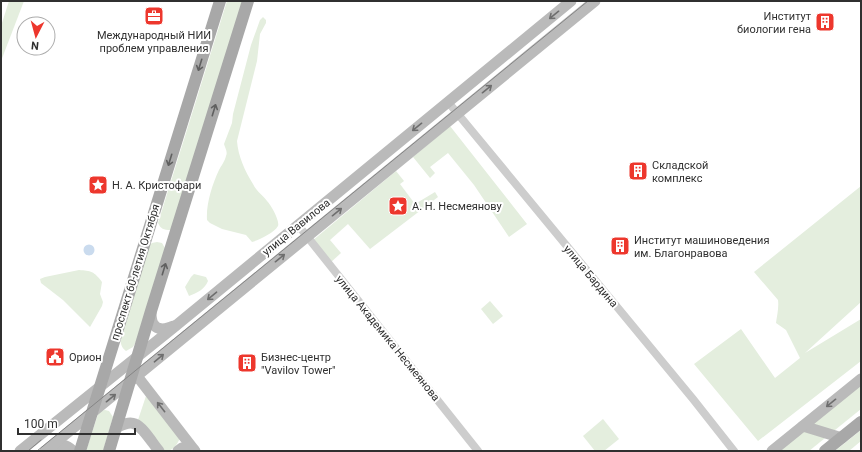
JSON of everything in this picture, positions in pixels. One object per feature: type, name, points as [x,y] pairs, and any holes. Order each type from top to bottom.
[{"type":"main road","name":"проспект 60-летия Октября","points":[[80,451],[220,1]]},
{"type":"main road","points":[[109,451],[133,380],[138,356],[151,311],[248,1]]},
{"type":"main road","name":"улица Вавилова","points":[[20,451],[572,1]]},
{"type":"main road","name":"улица Вавилова","points":[[48,449],[594,1]]},
{"type":"main road","points":[[151,311],[152,323],[155,327],[162,329],[175,326]]},
{"type":"main road","points":[[772,451],[861,379]]},
{"type":"main road","points":[[133,380],[195,451]]},
{"type":"main road","points":[[825,451],[861,422]]},
{"type":"main road","points":[[116,428],[126,423],[135,424],[142,429],[159,451]]},
{"type":"main road","points":[[803,426],[842,438]]},
{"type":"main road","points":[[176,451],[181,446],[184,437]]},
{"type":"main road","points":[[48,449],[62,445],[67,446],[73,451]]},
{"type":"main road","points":[[176,451],[182,448],[195,451]]},
{"type":"street","name":"улица Бардина","points":[[448,102],[693,399],[734,451]]},
{"type":"street","name":"улица Академика Несмеянова","points":[[298,225],[478,451]]},
{"type":"green space","points":[[9,1],[24,1],[18,16],[16,16],[16,22],[1,61],[1,26]]},
{"type":"green space","points":[[227,1],[244,1],[171,230],[164,229],[161,228],[158,223]]},
{"type":"green space","points":[[263,17],[266,20],[266,23],[260,34],[257,61],[237,141],[240,158],[247,174],[256,189],[271,206],[278,226],[270,234],[252,242],[246,235],[222,229],[210,223],[207,220],[207,214],[216,176],[227,154],[224,144],[232,123],[251,45],[260,20]]},
{"type":"green space","points":[[450,126],[527,224],[509,237],[474,185],[448,153],[430,167],[435,173],[430,178],[413,157]]},
{"type":"green space","points":[[396,171],[404,181],[400,184],[415,204],[435,192],[438,197],[370,249],[348,224],[330,240],[341,253],[330,263],[312,241]]},
{"type":"green space","points":[[861,186],[861,302],[805,353],[861,319],[861,361],[758,441],[694,364],[741,329],[775,378],[800,358],[786,330],[776,323],[778,300],[754,272]]},
{"type":"green space","points":[[157,242],[162,243],[165,248],[137,340],[133,347],[126,351],[122,347],[120,338],[148,246]]},
{"type":"green space","points":[[79,270],[92,272],[102,282],[100,294],[103,302],[102,306],[90,327],[63,300],[41,283],[40,279]]},
{"type":"green space","points":[[194,274],[206,277],[208,281],[205,286],[195,294],[189,296],[185,287]]},
{"type":"green space","points":[[490,301],[503,316],[493,324],[481,309]]},
{"type":"green space","points":[[861,383],[861,409],[809,451],[778,451]]},
{"type":"green space","points":[[146,396],[180,438],[176,445],[170,450],[165,451],[138,420]]},
{"type":"green space","points":[[100,411],[109,411],[113,417],[103,451],[86,451],[98,414]]},
{"type":"green space","points":[[603,419],[619,439],[604,451],[595,451],[583,436]]},
{"type":"green space","points":[[861,430],[861,441],[849,451],[835,451]]},
{"type":"water","points":[[89,244],[93,246],[95,250],[93,254],[89,256],[85,254],[83,250],[85,246]]},
{"type":"tram line","points":[[37,451],[588,1]]},
{"type":"tram line","points":[[28,451],[41,440]]},
{"type":"place","name":"Международный НИИ проблем управления","points":[[154,16]]},
{"type":"place","name":"Институт биологии гена","points":[[825,22]]},
{"type":"place","name":"Складской комплекс","points":[[638,171]]},
{"type":"place","name":"Н. А. Кристофари","points":[[98,185]]},
{"type":"place","name":"А. Н. Несмеянову","points":[[398,206]]},
{"type":"place","name":"Институт машиноведения им. Благонравова","points":[[620,246]]},
{"type":"place","name":"Орион","points":[[55,357]]},
{"type":"place","name":"Бизнес-центр \"Vavilov Tower\"","points":[[247,363]]}]
